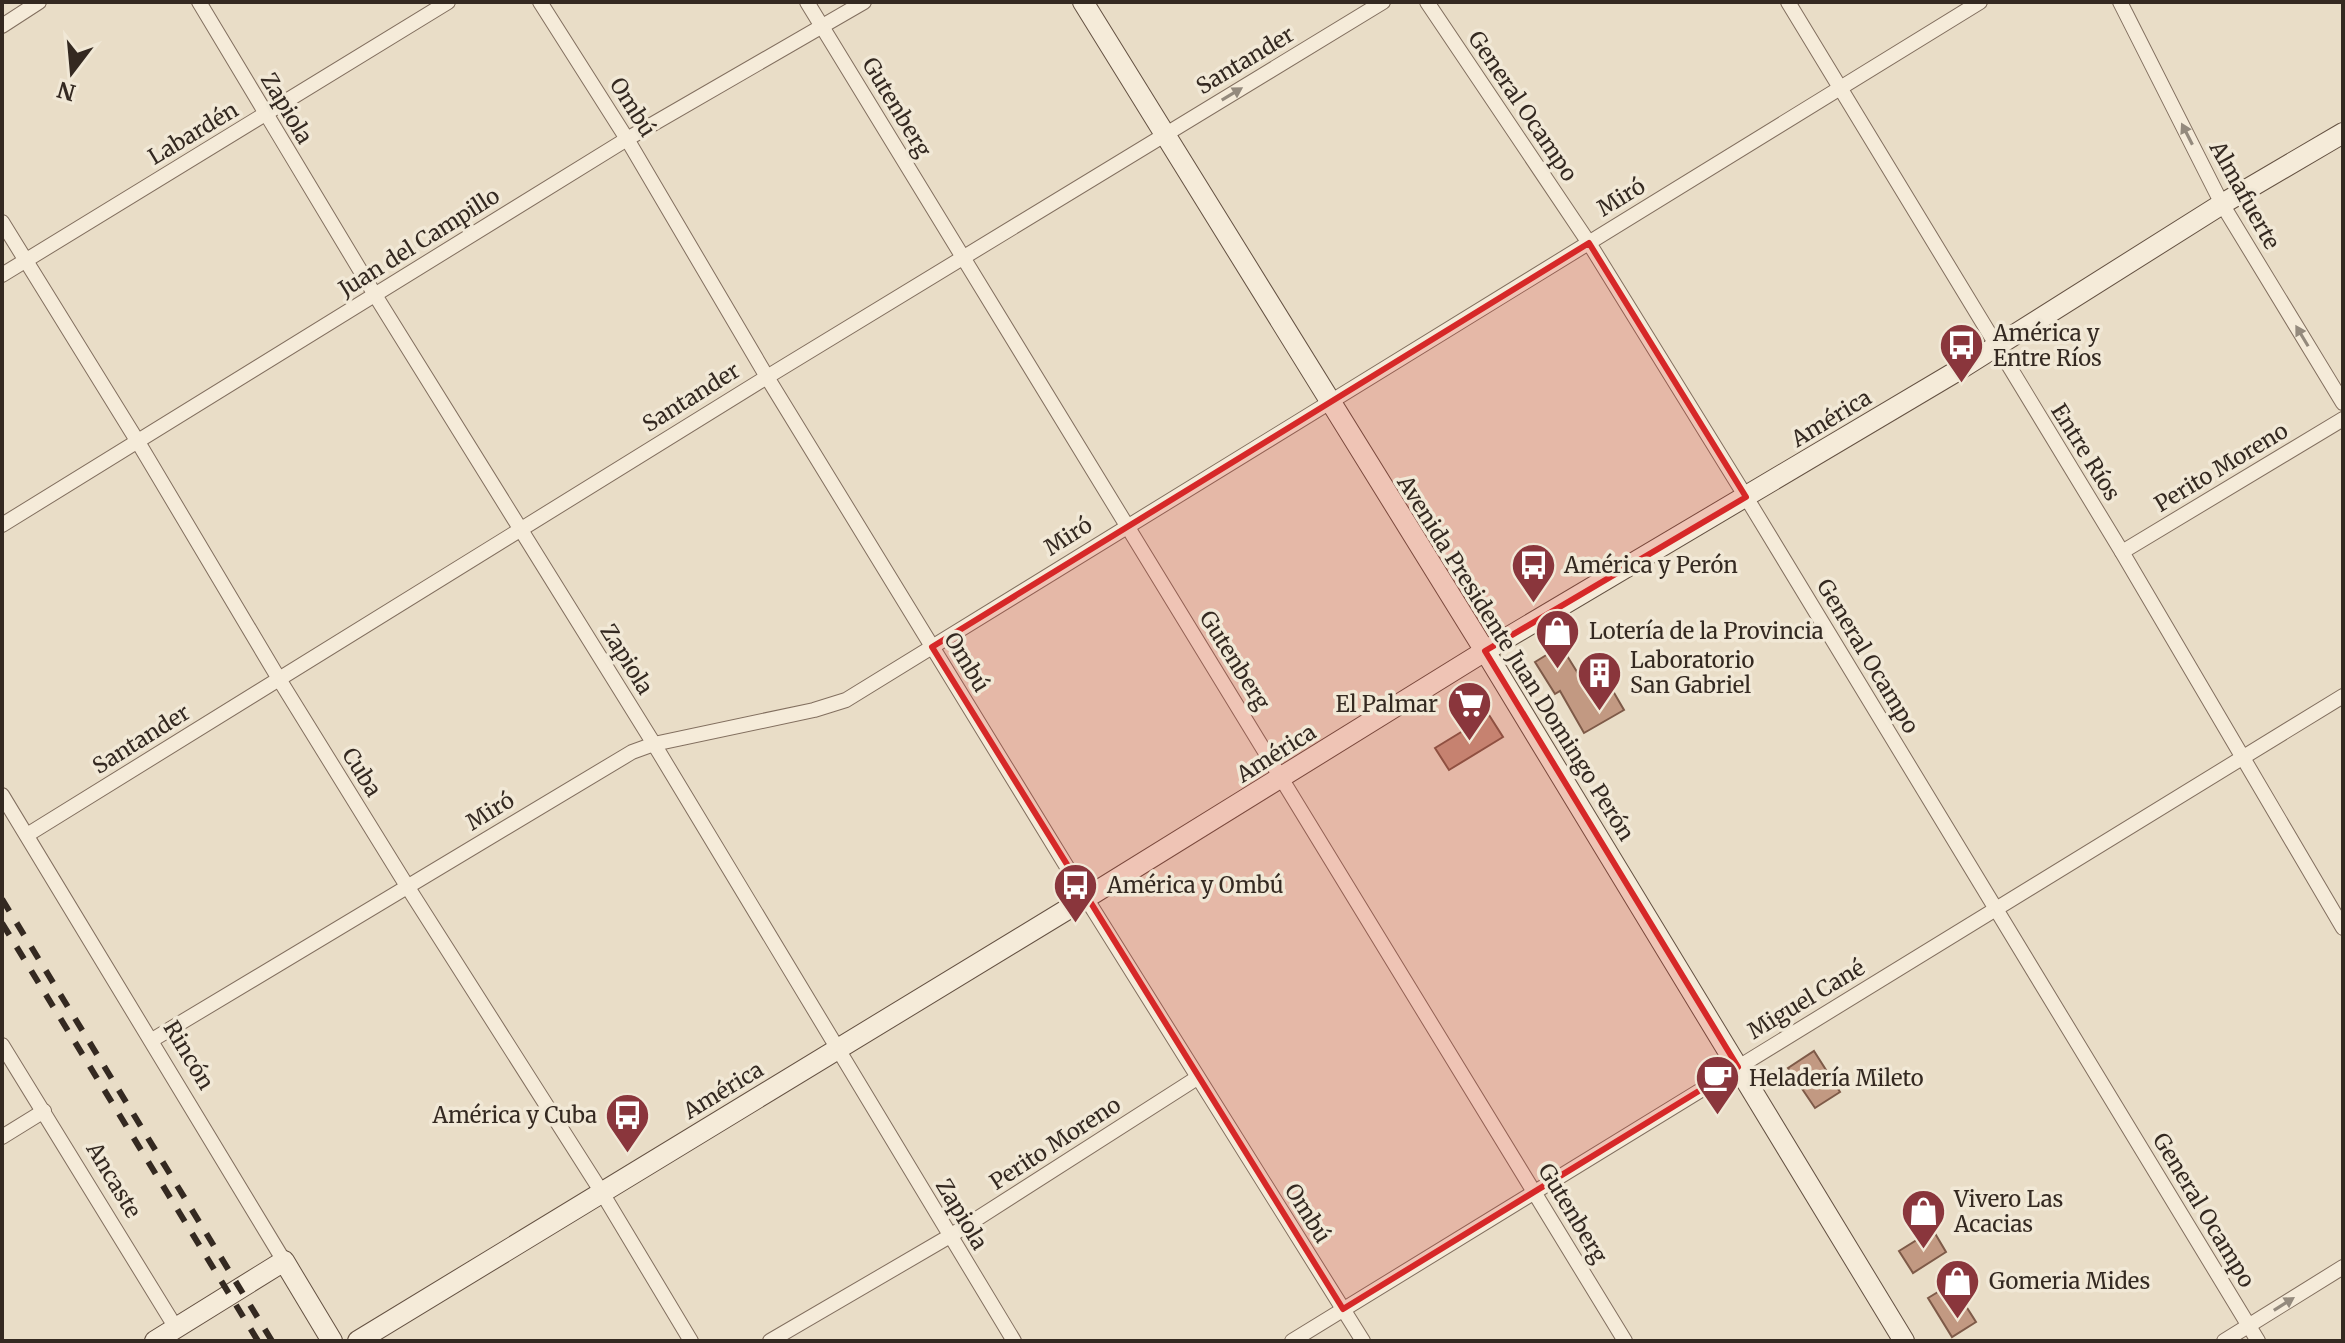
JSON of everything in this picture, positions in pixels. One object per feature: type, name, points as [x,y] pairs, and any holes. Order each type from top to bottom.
[{"type":"street","points":[[2,26],[39,2]]},
{"type":"street","name":"Zapiola","points":[[199,2],[375,295],[654,744],[1014,1341]]},
{"type":"street","name":"Labardén","points":[[2,275],[448,2]]},
{"type":"street","name":"Ombú","points":[[540,2],[627,139],[767,377],[1086,898],[1363,1341]]},
{"type":"street","name":"Gutenberg","points":[[807,2],[1625,1341]]},
{"type":"street","name":"Juan del Campillo","points":[[2,525],[627,139],[864,2]]},
{"type":"street","name":"Avenida Presidente Juan Domingo Perón","points":[[1083,2],[1485,651],[1904,1341]]},
{"type":"street","name":"Santander","points":[[27,835],[767,377],[1383,2]]},
{"type":"street","name":"General Ocampo","points":[[1427,2],[1589,243],[2258,1341]]},
{"type":"street","name":"Entre Ríos","points":[[1788,2],[2122,552],[2343,928]]},
{"type":"street","name":"Miró","points":[[152,1040],[632,752],[654,744],[846,700],[1980,2]]},
{"type":"street","name":"Almafuerte","points":[[2120,2],[2222,204],[2343,403]]},
{"type":"street","name":"América","points":[[358,1341],[1485,651],[1996,347],[2222,204],[2343,133]]},
{"type":"street","name":"Cuba","points":[[2,222],[279,679],[601,1191],[691,1341]]},
{"type":"street","name":"Perito Moreno","points":[[2122,552],[2343,419]]},
{"type":"street","name":"Miguel Cané","points":[[1292,1341],[2343,696]]},
{"type":"street","name":"Rincón","points":[[2,795],[332,1341]]},
{"type":"street","name":"Ancaste","points":[[2,1045],[180,1335]]},
{"type":"street","name":"Perito Moreno","points":[[770,1341],[950,1236],[1197,1078]]},
{"type":"street","points":[[2,1137],[44,1111]]},
{"type":"street","points":[[155,1341],[180,1335],[284,1261]]},
{"type":"street","points":[[2224,1341],[2343,1267]]},
{"type":"highlighted area","points":[[1589,243],[1746,497],[1485,651],[1738,1067],[1343,1309],[932,647]]},
{"type":"building","points":[[1561,646],[1595,701],[1613,691],[1624,710],[1584,733],[1560,691],[1555,694],[1535,662]]},
{"type":"building","name":"El Palmar","points":[[1489,715],[1503,737],[1449,770],[1435,748]]},
{"type":"building","points":[[1814,1051],[1840,1092],[1815,1108],[1788,1068]]},
{"type":"building","name":"Vivero Las Acacias","points":[[1933,1230],[1946,1252],[1913,1273],[1899,1251]]},
{"type":"building","points":[[1961,1278],[1973,1297],[1964,1303],[1976,1322],[1952,1337],[1928,1298]]},
{"type":"railway","points":[[2,899],[272,1341]]},
{"type":"railway","points":[[2,923],[258,1341]]},
{"type":"place","name":"América y Entre Ríos","points":[[1962,385]]},
{"type":"place","name":"América y Perón","points":[[1533,604]]},
{"type":"place","name":"Lotería de la Provincia","points":[[1558,670]]},
{"type":"place","name":"Laboratorio San Gabriel","points":[[1599,712]]},
{"type":"place","name":"El Palmar","points":[[1469,743]]},
{"type":"place","name":"América y Ombú","points":[[1076,924]]},
{"type":"place","name":"Heladería Mileto","points":[[1718,1117]]},
{"type":"place","name":"América y Cuba","points":[[628,1154]]},
{"type":"place","name":"Vivero Las Acacias","points":[[1923,1251]]},
{"type":"place","name":"Gomeria Mides","points":[[1958,1320]]}]
